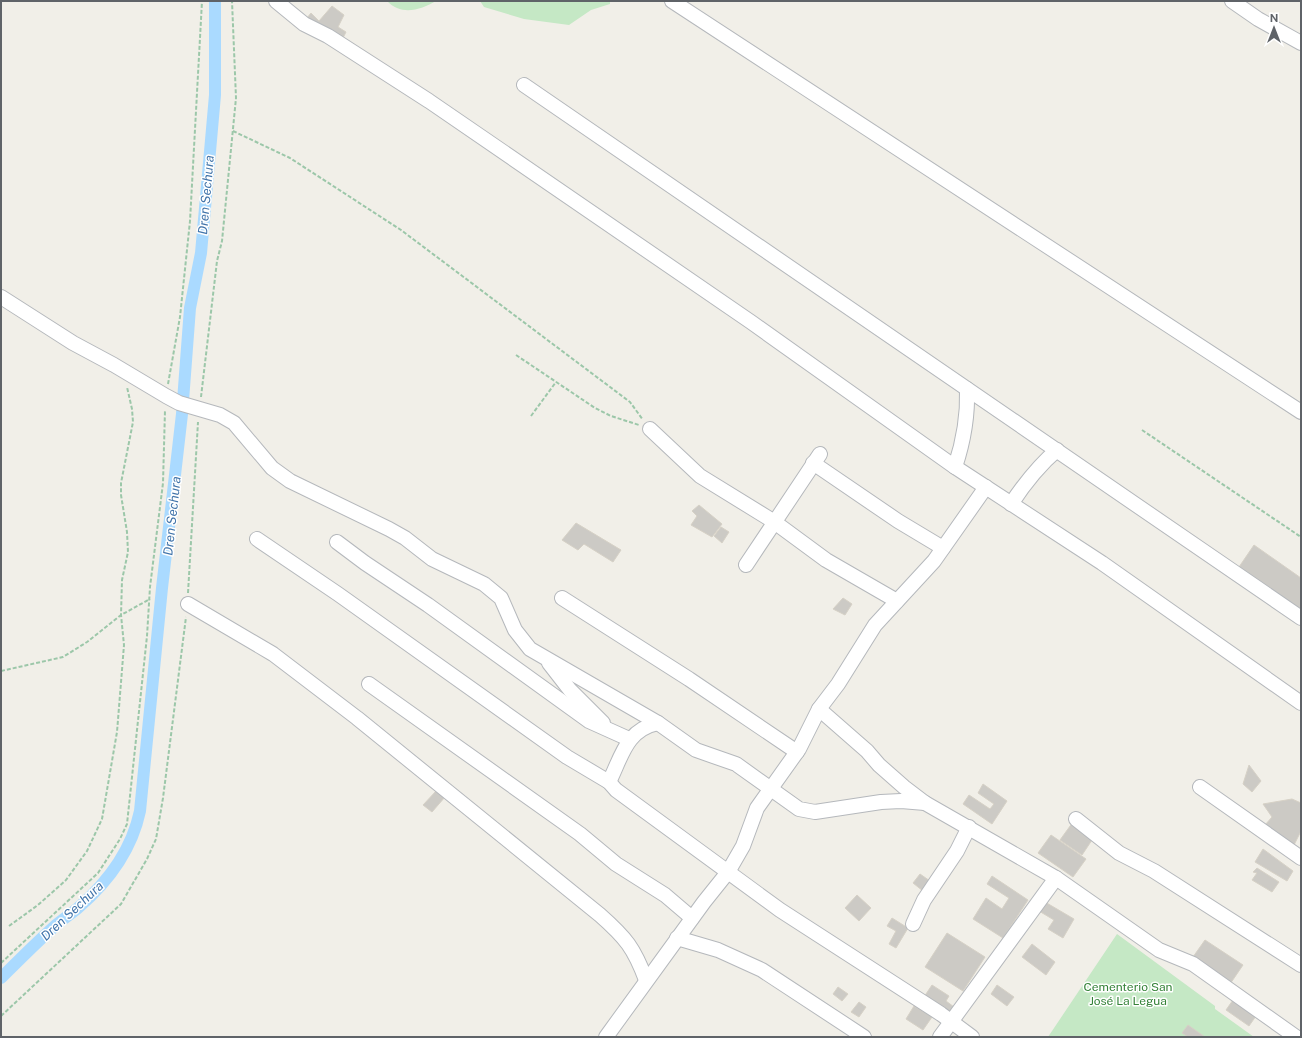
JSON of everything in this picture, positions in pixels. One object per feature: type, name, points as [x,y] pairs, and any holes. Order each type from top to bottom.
[{"type":"street","points":[[276,1],[304,24],[328,36],[429,101],[751,322],[955,467],[1102,563],[1301,703]]},
{"type":"street","points":[[672,1],[1301,412]]},
{"type":"street","points":[[1232,1],[1258,19],[1301,43]]},
{"type":"street","points":[[524,85],[1301,618]]},
{"type":"street","points":[[1,298],[74,343],[179,403],[220,415],[234,423],[272,468],[290,481],[389,529],[405,538],[432,559],[484,584],[501,598],[515,630],[530,649],[658,723],[696,750],[736,764],[799,809],[815,812],[881,802],[901,801],[925,803]]},
{"type":"street","points":[[955,467],[965,435],[967,389]]},
{"type":"street","points":[[650,429],[700,476],[773,522],[826,560],[897,601]]},
{"type":"street","points":[[1011,504],[1036,470],[1057,450]]},
{"type":"street","points":[[746,565],[816,459],[898,521],[943,548]]},
{"type":"street","points":[[606,1037],[677,938],[728,872],[743,846],[757,808],[797,752],[819,709],[838,684],[875,625],[934,561],[986,487]]},
{"type":"street","points":[[257,539],[338,594],[561,752],[609,782],[616,790],[780,910],[951,1021],[972,1037]]},
{"type":"street","points":[[337,542],[365,563],[428,605],[589,721],[629,740]]},
{"type":"street","points":[[562,598],[690,679],[797,752]]},
{"type":"street","points":[[188,604],[273,654],[357,718],[600,915],[624,936],[638,958],[646,980]]},
{"type":"street","points":[[547,659],[570,690],[612,732]]},
{"type":"street","points":[[368,684],[580,834],[616,864],[666,895],[692,918]]},
{"type":"street","points":[[819,709],[867,751],[879,765],[925,803],[969,826],[1056,878],[1159,950],[1193,964],[1289,1035]]},
{"type":"street","points":[[609,782],[629,740],[643,727],[658,723]]},
{"type":"street","points":[[1200,787],[1301,858]]},
{"type":"street","points":[[1076,819],[1119,852],[1154,871],[1301,965]]},
{"type":"street","points":[[913,924],[924,900],[957,851],[969,826]]},
{"type":"street","points":[[940,1037],[1056,878]]},
{"type":"street","points":[[677,938],[718,950],[762,970],[864,1037]]},
{"type":"path","points":[[1,964],[98,873],[120,839],[127,824],[163,483],[166,396],[180,317],[190,221],[202,1]]},
{"type":"path","points":[[1,1016],[121,904],[156,839],[163,798],[188,604],[199,409],[217,261],[222,242],[236,98],[232,1]]},
{"type":"path","points":[[232,131],[290,158],[401,230],[630,402],[650,429]]},
{"type":"path","points":[[516,356],[595,408],[611,416],[634,422],[650,429]]},
{"type":"path","points":[[9,926],[38,905],[66,880],[86,851],[102,819],[117,732],[124,645],[121,615],[122,580],[128,552],[120,483],[133,422],[132,409],[127,392],[129,374]]},
{"type":"path","points":[[531,416],[556,382]]},
{"type":"path","points":[[1142,430],[1301,537]]},
{"type":"path","points":[[1,671],[63,657],[87,642],[121,615],[150,598]]},
{"type":"green space","points":[[387,1],[436,1],[418,9],[405,10],[398,9]]},
{"type":"green space","points":[[480,1],[610,1],[610,4],[591,10],[569,25],[524,19],[484,7]]},
{"type":"green space","name":"Cementerio San José La Legua","points":[[1117,934],[1215,1006],[1215,1009],[1254,1037],[1048,1037]]},
{"type":"building","points":[[332,6],[344,15],[338,27],[346,32],[342,40],[307,18],[311,13],[319,21]]},
{"type":"building","points":[[699,505],[722,524],[712,537],[691,525],[697,516],[692,511]]},
{"type":"building","points":[[576,523],[621,550],[613,562],[584,544],[578,550],[562,540]]},
{"type":"building","points":[[721,527],[729,532],[722,543],[714,536]]},
{"type":"building","points":[[1254,545],[1301,578],[1301,610],[1239,567]]},
{"type":"building","points":[[843,598],[852,604],[845,615],[833,609]]},
{"type":"building","points":[[1249,765],[1261,781],[1252,792],[1243,784]]},
{"type":"building","points":[[983,784],[1007,801],[992,824],[963,804],[969,795],[990,809],[994,804],[978,793]]},
{"type":"building","points":[[437,790],[445,797],[432,812],[423,805]]},
{"type":"building","points":[[1292,799],[1301,803],[1301,831],[1293,847],[1265,825],[1272,817],[1263,804]]},
{"type":"building","points":[[1073,822],[1094,837],[1082,855],[1060,840]]},
{"type":"building","points":[[1051,835],[1086,859],[1073,877],[1038,853]]},
{"type":"building","points":[[1263,849],[1293,871],[1287,881],[1255,862]]},
{"type":"building","points":[[1257,868],[1279,882],[1272,892],[1252,880],[1257,873],[1253,872]]},
{"type":"building","points":[[920,874],[930,881],[923,891],[913,883]]},
{"type":"building","points":[[992,876],[1028,900],[1003,938],[973,919],[986,898],[1002,909],[1009,898],[987,884]]},
{"type":"building","points":[[857,895],[871,908],[859,921],[845,908]]},
{"type":"building","points":[[1045,902],[1074,919],[1063,938],[1048,929],[1054,920],[1039,911]]},
{"type":"building","points":[[892,918],[908,928],[896,948],[889,944],[896,931],[887,926]]},
{"type":"building","points":[[947,933],[985,957],[963,991],[925,967]]},
{"type":"building","points":[[1205,940],[1243,965],[1228,987],[1193,957]]},
{"type":"building","points":[[1032,944],[1055,962],[1046,975],[1022,957]]},
{"type":"building","points":[[932,985],[949,996],[946,1001],[954,1007],[950,1014],[924,997]]},
{"type":"building","points":[[997,985],[1014,997],[1007,1006],[991,994]]},
{"type":"building","points":[[838,987],[848,994],[842,1001],[833,994]]},
{"type":"building","points":[[1233,1000],[1256,1016],[1249,1026],[1226,1010]]},
{"type":"building","points":[[859,1002],[866,1007],[859,1017],[851,1012]]},
{"type":"building","points":[[914,1006],[932,1017],[923,1030],[906,1019]]},
{"type":"building","points":[[1188,1025],[1205,1037],[1188,1037],[1182,1033]]},
{"type":"waterway","name":"Dren Sechura","points":[[1,978],[49,931],[89,898],[109,876],[125,852],[140,811],[162,588],[182,414],[190,308],[201,253],[215,95],[215,1]]}]
